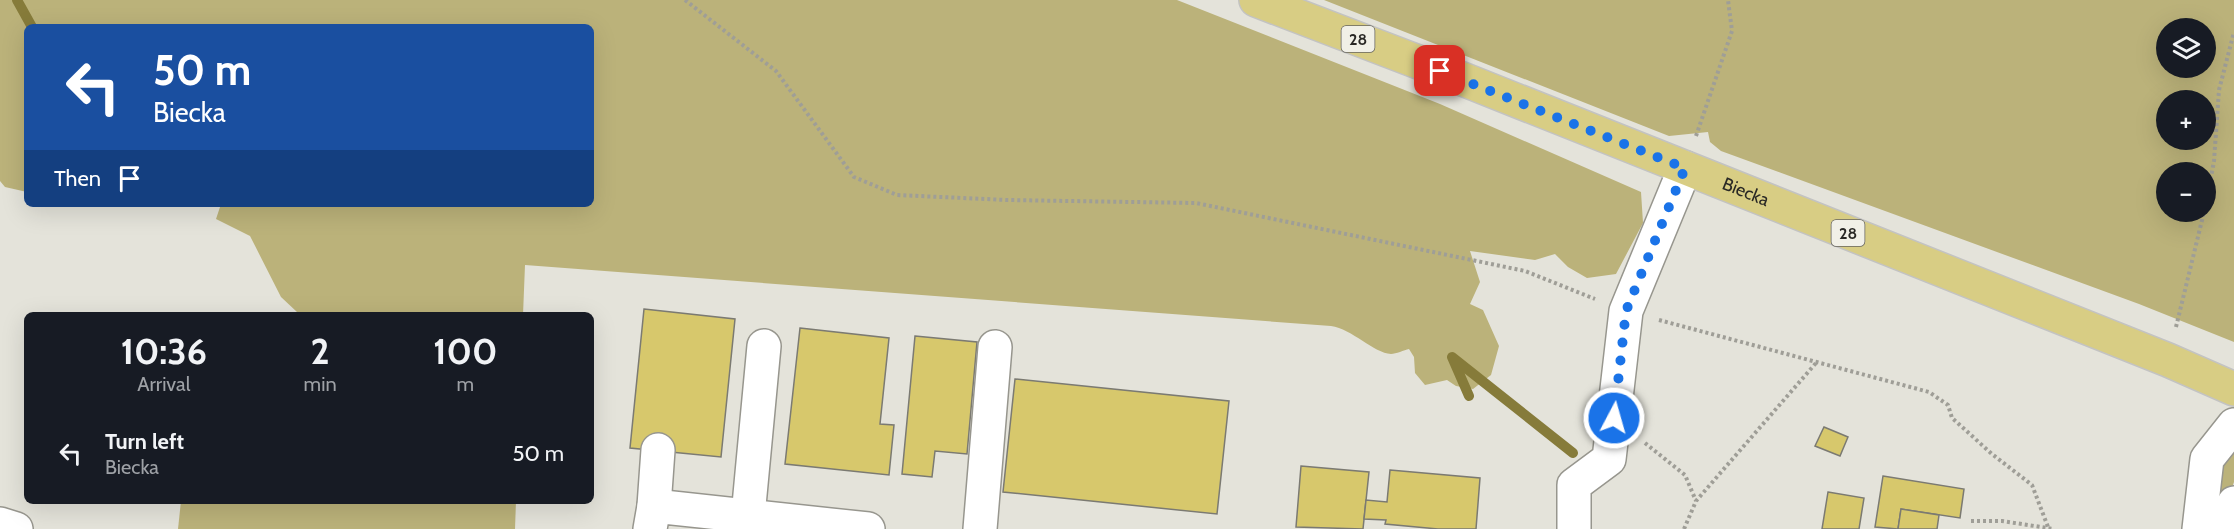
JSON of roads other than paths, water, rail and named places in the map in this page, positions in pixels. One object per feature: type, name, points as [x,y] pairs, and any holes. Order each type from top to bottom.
[{"type":"main road","name":"Biecka","points":[[1256,0],[2168,360],[2234,389]]},
{"type":"street","points":[[1574,529],[1574,485],[1609,459],[1626,311],[1685,168]]},
{"type":"street","points":[[748,516],[764,346]]},
{"type":"street","points":[[980,529],[995,346]]},
{"type":"street","points":[[2199,529],[2207,459],[2234,425]]},
{"type":"street","points":[[658,450],[652,517],[748,516],[868,529]]},
{"type":"street","points":[[2224,529],[2234,502]]},
{"type":"street","points":[[0,524],[16,529]]},
{"type":"waterway","points":[[17,0],[30,24]]},
{"type":"waterway","points":[[1469,396],[1452,357],[1573,453]]}]
